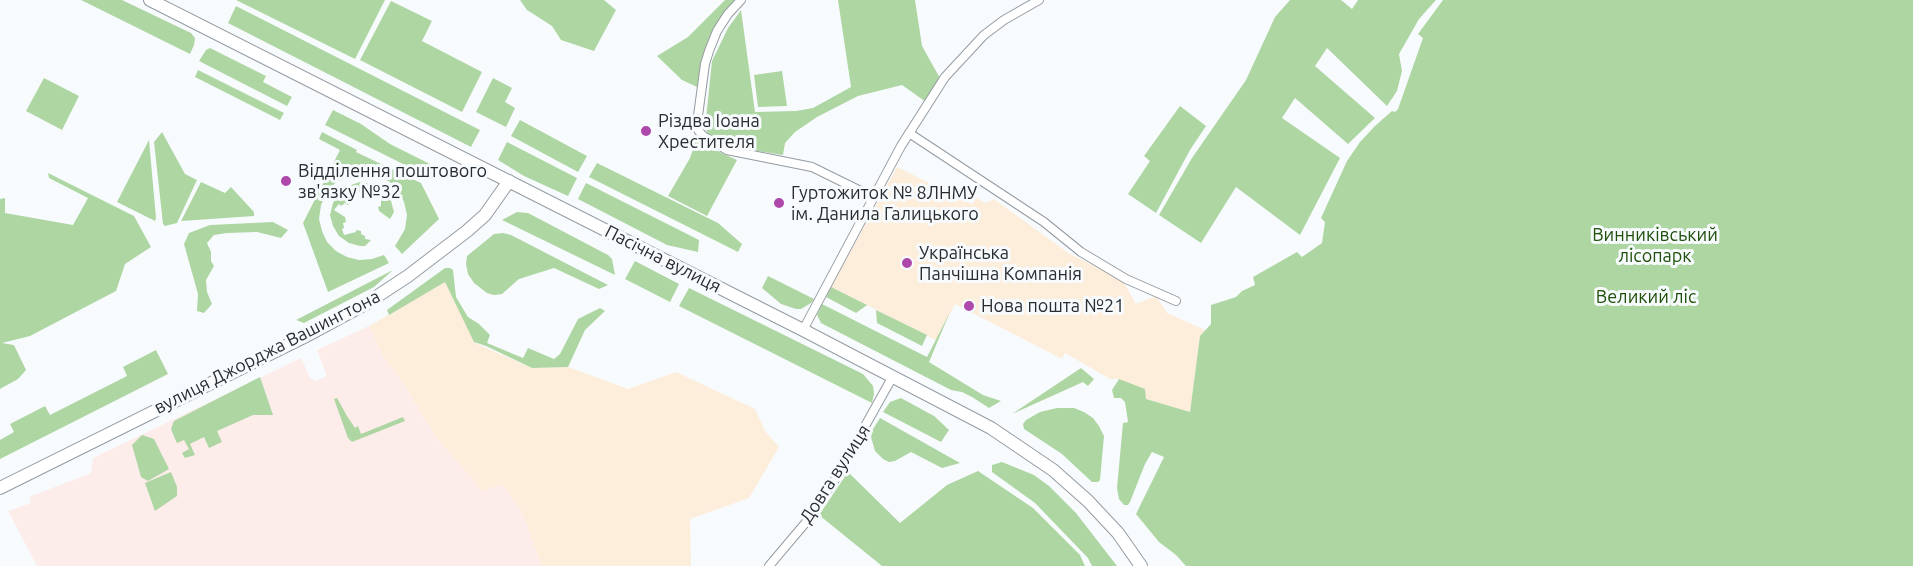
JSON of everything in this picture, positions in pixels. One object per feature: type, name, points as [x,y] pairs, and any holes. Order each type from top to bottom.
[{"type":"main road","name":"Пасічна вулиця","points":[[150,0],[803,330],[991,428],[1053,470],[1102,514],[1141,566]]},
{"type":"main road","name":"вулиця Джорджа Вашингтона","points":[[0,488],[304,337],[367,303],[408,276],[467,231],[485,215],[509,181]]},
{"type":"street","points":[[741,0],[717,31],[709,51],[703,76],[698,130],[703,136],[727,150],[812,167],[873,197]]},
{"type":"street","points":[[803,330],[873,197],[909,133],[945,77],[984,35],[1004,20],[1039,0]]},
{"type":"street","points":[[909,133],[1044,222],[1081,252],[1126,279],[1176,301]]},
{"type":"street","name":"Довга вулиця","points":[[769,566],[807,521],[836,478],[893,376]]},
{"type":"shaded area","points":[[897,167],[972,204],[976,198],[986,203],[994,199],[1067,252],[1123,281],[1136,304],[1156,296],[1167,313],[1205,330],[1200,336],[1190,412],[1146,399],[1119,379],[1110,379],[1065,353],[1062,359],[955,304],[936,340],[831,287]]},
{"type":"shaded area","points":[[445,282],[475,343],[532,368],[568,367],[628,389],[676,372],[755,409],[765,431],[779,447],[749,498],[690,519],[691,566],[542,566],[521,510],[502,484],[483,491],[436,437],[403,383],[383,356],[369,326]]},
{"type":"shaded area","points":[[369,326],[383,356],[403,383],[436,437],[483,490],[502,484],[521,510],[542,566],[37,566],[8,511],[31,503],[29,497],[91,473],[93,458],[301,358],[310,378],[316,381],[327,376],[317,350]]},
{"type":"green space","points":[[81,0],[122,0],[191,33],[195,38],[190,54]]},
{"type":"green space","points":[[236,0],[385,0],[355,59]]},
{"type":"green space","points":[[520,0],[604,0],[616,10],[594,51],[561,40],[552,26],[527,10]]},
{"type":"green space","points":[[725,0],[735,0],[713,30],[701,66],[697,87],[682,80],[657,56],[688,37]]},
{"type":"green space","points":[[838,0],[915,0],[922,46],[941,80],[926,102],[902,85],[858,96],[817,117],[795,132],[785,143],[783,155],[727,146],[708,134],[705,128],[712,61],[728,28],[741,10],[755,112],[796,111],[813,108],[851,87]]},
{"type":"green space","points":[[1290,0],[1341,0],[1352,9],[1358,0],[1436,0],[1419,19],[1399,54],[1402,71],[1397,91],[1387,106],[1327,48],[1315,66],[1375,118],[1348,144],[1295,98],[1282,118],[1340,158],[1300,235],[1236,187],[1201,243],[1159,215],[1192,158],[1246,80],[1275,17]]},
{"type":"green space","name":"Великий ліс","points":[[1443,0],[1913,0],[1913,566],[1186,566],[1159,542],[1136,514],[1164,457],[1152,452],[1128,505],[1124,505],[1119,499],[1117,488],[1123,423],[1128,422],[1125,402],[1121,398],[1114,398],[1112,390],[1119,379],[1145,389],[1146,399],[1190,412],[1200,336],[1211,324],[1211,305],[1236,297],[1242,291],[1255,285],[1253,277],[1297,252],[1302,257],[1322,243],[1325,222],[1321,218],[1347,161],[1375,126],[1392,111],[1395,112],[1398,109],[1423,38],[1418,34]]},
{"type":"green space","points":[[391,1],[432,21],[422,41],[482,72],[462,112],[360,60]]},
{"type":"green space","points":[[236,6],[480,130],[471,147],[228,23]]},
{"type":"green space","points":[[210,48],[266,76],[263,82],[292,97],[287,106],[199,61]]},
{"type":"green space","points":[[198,70],[284,113],[280,120],[195,77]]},
{"type":"green space","points":[[782,71],[787,106],[758,107],[754,75]]},
{"type":"green space","points":[[44,78],[79,96],[62,130],[26,111]]},
{"type":"green space","points":[[493,78],[512,88],[505,102],[515,108],[506,127],[476,112]]},
{"type":"green space","points":[[1180,106],[1206,126],[1190,150],[1156,213],[1128,194],[1150,161],[1144,156]]},
{"type":"green space","points":[[333,110],[361,124],[390,144],[436,167],[434,174],[431,178],[325,125]]},
{"type":"green space","points":[[520,120],[587,156],[578,172],[511,136]]},
{"type":"green space","points":[[162,132],[185,174],[197,180],[177,223],[165,226],[154,142]]},
{"type":"green space","points":[[322,132],[357,150],[356,152],[421,183],[439,219],[402,254],[395,246],[405,229],[407,215],[399,191],[378,175],[368,173],[347,176],[337,181],[327,192],[321,205],[319,219],[327,242],[347,257],[359,260],[384,255],[389,263],[328,292],[303,223],[340,150],[319,139]]},
{"type":"green space","points":[[149,140],[156,218],[155,221],[117,202]]},
{"type":"green space","points":[[696,141],[737,160],[707,216],[668,196],[690,158]]},
{"type":"green space","points":[[507,142],[577,178],[568,196],[524,176],[498,160]]},
{"type":"green space","points":[[597,163],[718,223],[742,244],[738,252],[589,177]]},
{"type":"green space","points":[[48,173],[134,216],[151,247],[125,264],[116,291],[30,336],[2,343],[14,345],[26,370],[18,379],[0,389],[0,199],[5,198],[5,213],[73,225],[88,198],[49,178]]},
{"type":"green space","points":[[201,182],[225,193],[231,187],[254,212],[254,216],[181,221]]},
{"type":"green space","points":[[360,182],[382,189],[390,197],[394,212],[390,219],[379,211],[381,194],[367,199],[363,198],[364,194],[359,190],[352,189],[351,202],[348,205],[339,204],[334,210],[345,217],[346,222],[343,223],[344,228],[342,229],[344,235],[356,232],[356,230],[361,231],[365,239],[371,240],[365,246],[349,243],[339,236],[330,215],[339,193],[348,186]]},
{"type":"green space","points":[[586,183],[699,240],[698,252],[667,245],[578,199]]},
{"type":"green space","points":[[517,212],[528,213],[608,255],[612,259],[615,275],[502,220]]},
{"type":"green space","points":[[273,222],[288,230],[281,238],[257,232],[227,233],[214,235],[207,243],[214,266],[206,280],[207,292],[212,304],[204,313],[197,311],[198,294],[184,244],[189,233],[210,225]]},
{"type":"green space","points":[[503,233],[608,285],[599,289],[554,268],[519,279],[502,294],[487,293],[474,283],[468,274],[467,256],[494,234]]},
{"type":"green space","points":[[635,261],[679,284],[670,302],[625,279]]},
{"type":"green space","points":[[445,268],[453,270],[456,297],[468,317],[490,335],[487,343],[523,358],[528,348],[554,359],[560,354],[578,319],[600,308],[605,311],[585,330],[568,367],[532,368],[474,342],[445,282],[389,315],[387,310]]},
{"type":"green space","points":[[393,270],[374,287],[304,323],[296,320]]},
{"type":"green space","points":[[768,276],[814,299],[801,309],[781,304],[762,288]]},
{"type":"green space","points":[[831,287],[867,305],[856,313],[826,297]]},
{"type":"green space","points":[[689,288],[863,374],[873,386],[872,403],[679,306]]},
{"type":"green space","points":[[822,304],[927,357],[950,312],[929,362],[983,395],[1001,401],[989,408],[972,397],[951,390],[821,323],[817,315]]},
{"type":"green space","points":[[876,310],[927,335],[922,346],[877,323]]},
{"type":"green space","points":[[156,350],[168,374],[0,459],[0,440],[14,432],[10,424],[45,406],[50,415],[127,376],[123,367]]},
{"type":"green space","points":[[1081,368],[1094,379],[1088,386],[1083,382],[1012,414]]},
{"type":"green space","points":[[260,377],[273,415],[253,415],[217,431],[222,442],[209,448],[204,437],[190,444],[195,455],[185,458],[182,453],[189,449],[184,440],[177,443],[171,429],[174,421]]},
{"type":"green space","points":[[337,398],[355,428],[358,426],[361,434],[403,417],[405,421],[352,442],[348,438],[334,399]]},
{"type":"green space","points":[[901,398],[934,416],[949,430],[941,442],[883,412],[890,402]]},
{"type":"green space","points":[[1057,408],[1074,408],[1084,412],[1099,426],[1104,436],[1098,482],[1092,482],[1062,454],[1024,429],[1023,424],[1026,420],[1040,412]]},
{"type":"green space","points":[[880,418],[960,463],[942,468],[911,452],[895,461],[889,462],[883,459],[875,451],[871,437]]},
{"type":"green space","points":[[142,435],[154,439],[169,469],[148,481],[141,477],[132,445]]},
{"type":"green space","points":[[1002,462],[1034,475],[1049,486],[1076,513],[1117,566],[1092,566],[1088,558],[1035,503],[992,472],[992,465]]},
{"type":"green space","points":[[978,471],[1033,508],[1080,555],[1085,566],[882,566],[819,515],[848,472],[900,523],[947,485]]},
{"type":"green space","points":[[171,472],[177,487],[177,496],[155,511],[145,483]]},
{"type":"place","name":"Різдва Іоана Хрестителя","points":[[646,131]]},
{"type":"place","name":"Відділення поштового зв'язку №32","points":[[286,181]]},
{"type":"place","name":"Гуртожиток № 8ЛНМУ ім. Данила Галицького","points":[[779,203]]},
{"type":"place","name":"Українська Панчішна Компанія","points":[[907,263]]},
{"type":"place","name":"Нова пошта №21","points":[[969,306]]},
{"type":"park label","name":"Винниківський лісопарк","points":[[1655,245]]}]
